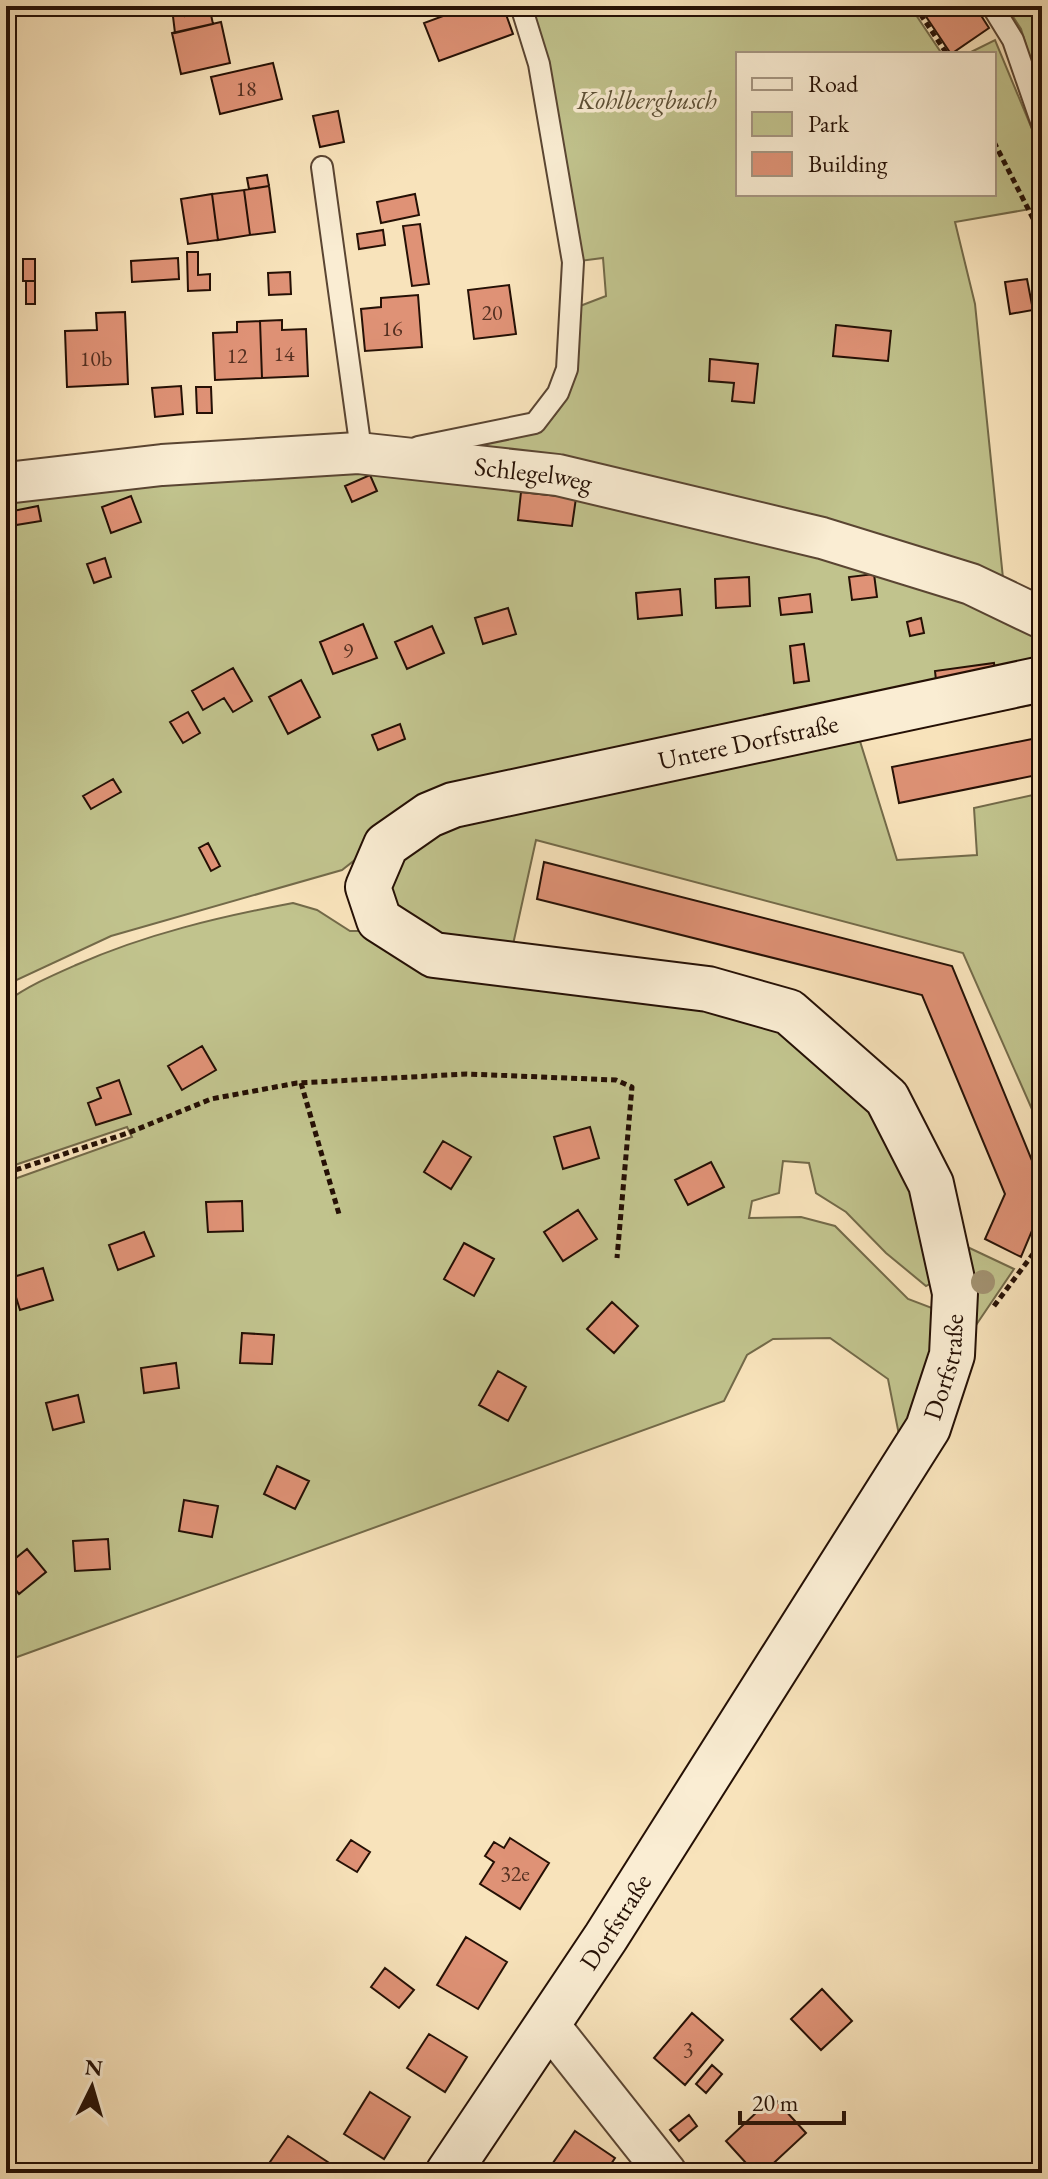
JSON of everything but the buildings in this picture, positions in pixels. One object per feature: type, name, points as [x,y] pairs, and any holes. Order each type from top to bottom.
[{"type":"street","name":"Schlegelweg","points":[[6,483],[162,465],[358,453],[558,475],[822,538],[971,584],[1042,618]]},
{"type":"street","name":"Untere Dorfstraße","points":[[453,805],[1042,679]]},
{"type":"street","name":"Dorfstraße","points":[[448,2173],[548,2024],[928,1428],[952,1355],[955,1293],[931,1184],[887,1098],[789,1012],[708,989],[434,955],[379,920],[368,887],[386,845],[429,815],[453,805]]},
{"type":"street","points":[[548,2024],[666,2173]]},
{"type":"lane","points":[[398,457],[409,449],[535,423],[558,393],[567,369],[573,262],[539,64],[521,6]]},
{"type":"lane","points":[[992,6],[1013,40],[1042,124]]},
{"type":"lane","points":[[322,167],[360,443],[358,453]]},
{"type":"path","points":[[915,6],[946,52]]},
{"type":"path","points":[[996,146],[1042,236]]},
{"type":"path","points":[[6,1173],[128,1133],[211,1099],[301,1083],[467,1074],[616,1080],[632,1087],[617,1258]]},
{"type":"path","points":[[301,1083],[339,1214]]},
{"type":"path","points":[[952,1355],[971,1339],[1042,1242]]},
{"type":"green space","name":"Kohlbergbusch","points":[[530,6],[910,6],[941,52],[736,52],[736,196],[996,196],[996,52],[971,52],[995,40],[1042,153],[1042,207],[955,222],[975,304],[1004,588],[434,451],[519,437],[538,430],[551,419],[561,406],[573,374],[580,306],[606,296],[603,258],[580,261],[547,69]]},
{"type":"green space","points":[[1006,6],[1042,6],[1042,97],[1021,29]]},
{"type":"green space","points":[[303,465],[559,483],[971,596],[1042,632],[1042,663],[439,794],[342,870],[111,936],[6,985],[6,492]]},
{"type":"green space","points":[[1042,693],[1042,703],[859,738],[897,860],[977,855],[974,808],[1042,793],[1042,1132],[963,953],[536,840],[512,949],[410,928],[388,890],[394,868],[436,829]]},
{"type":"green space","points":[[293,903],[317,910],[350,931],[365,931],[705,1005],[779,1026],[853,1073],[910,1172],[935,1281],[926,1286],[886,1253],[846,1212],[816,1193],[809,1163],[783,1161],[779,1193],[752,1201],[749,1218],[801,1217],[835,1226],[908,1299],[932,1308],[939,1322],[902,1450],[888,1379],[830,1338],[773,1339],[747,1355],[724,1401],[6,1661],[6,1182],[132,1137],[127,1127],[6,1168],[6,1002],[49,977],[129,944],[210,921]]},
{"type":"green space","points":[[961,1244],[1014,1269],[970,1334]]}]
